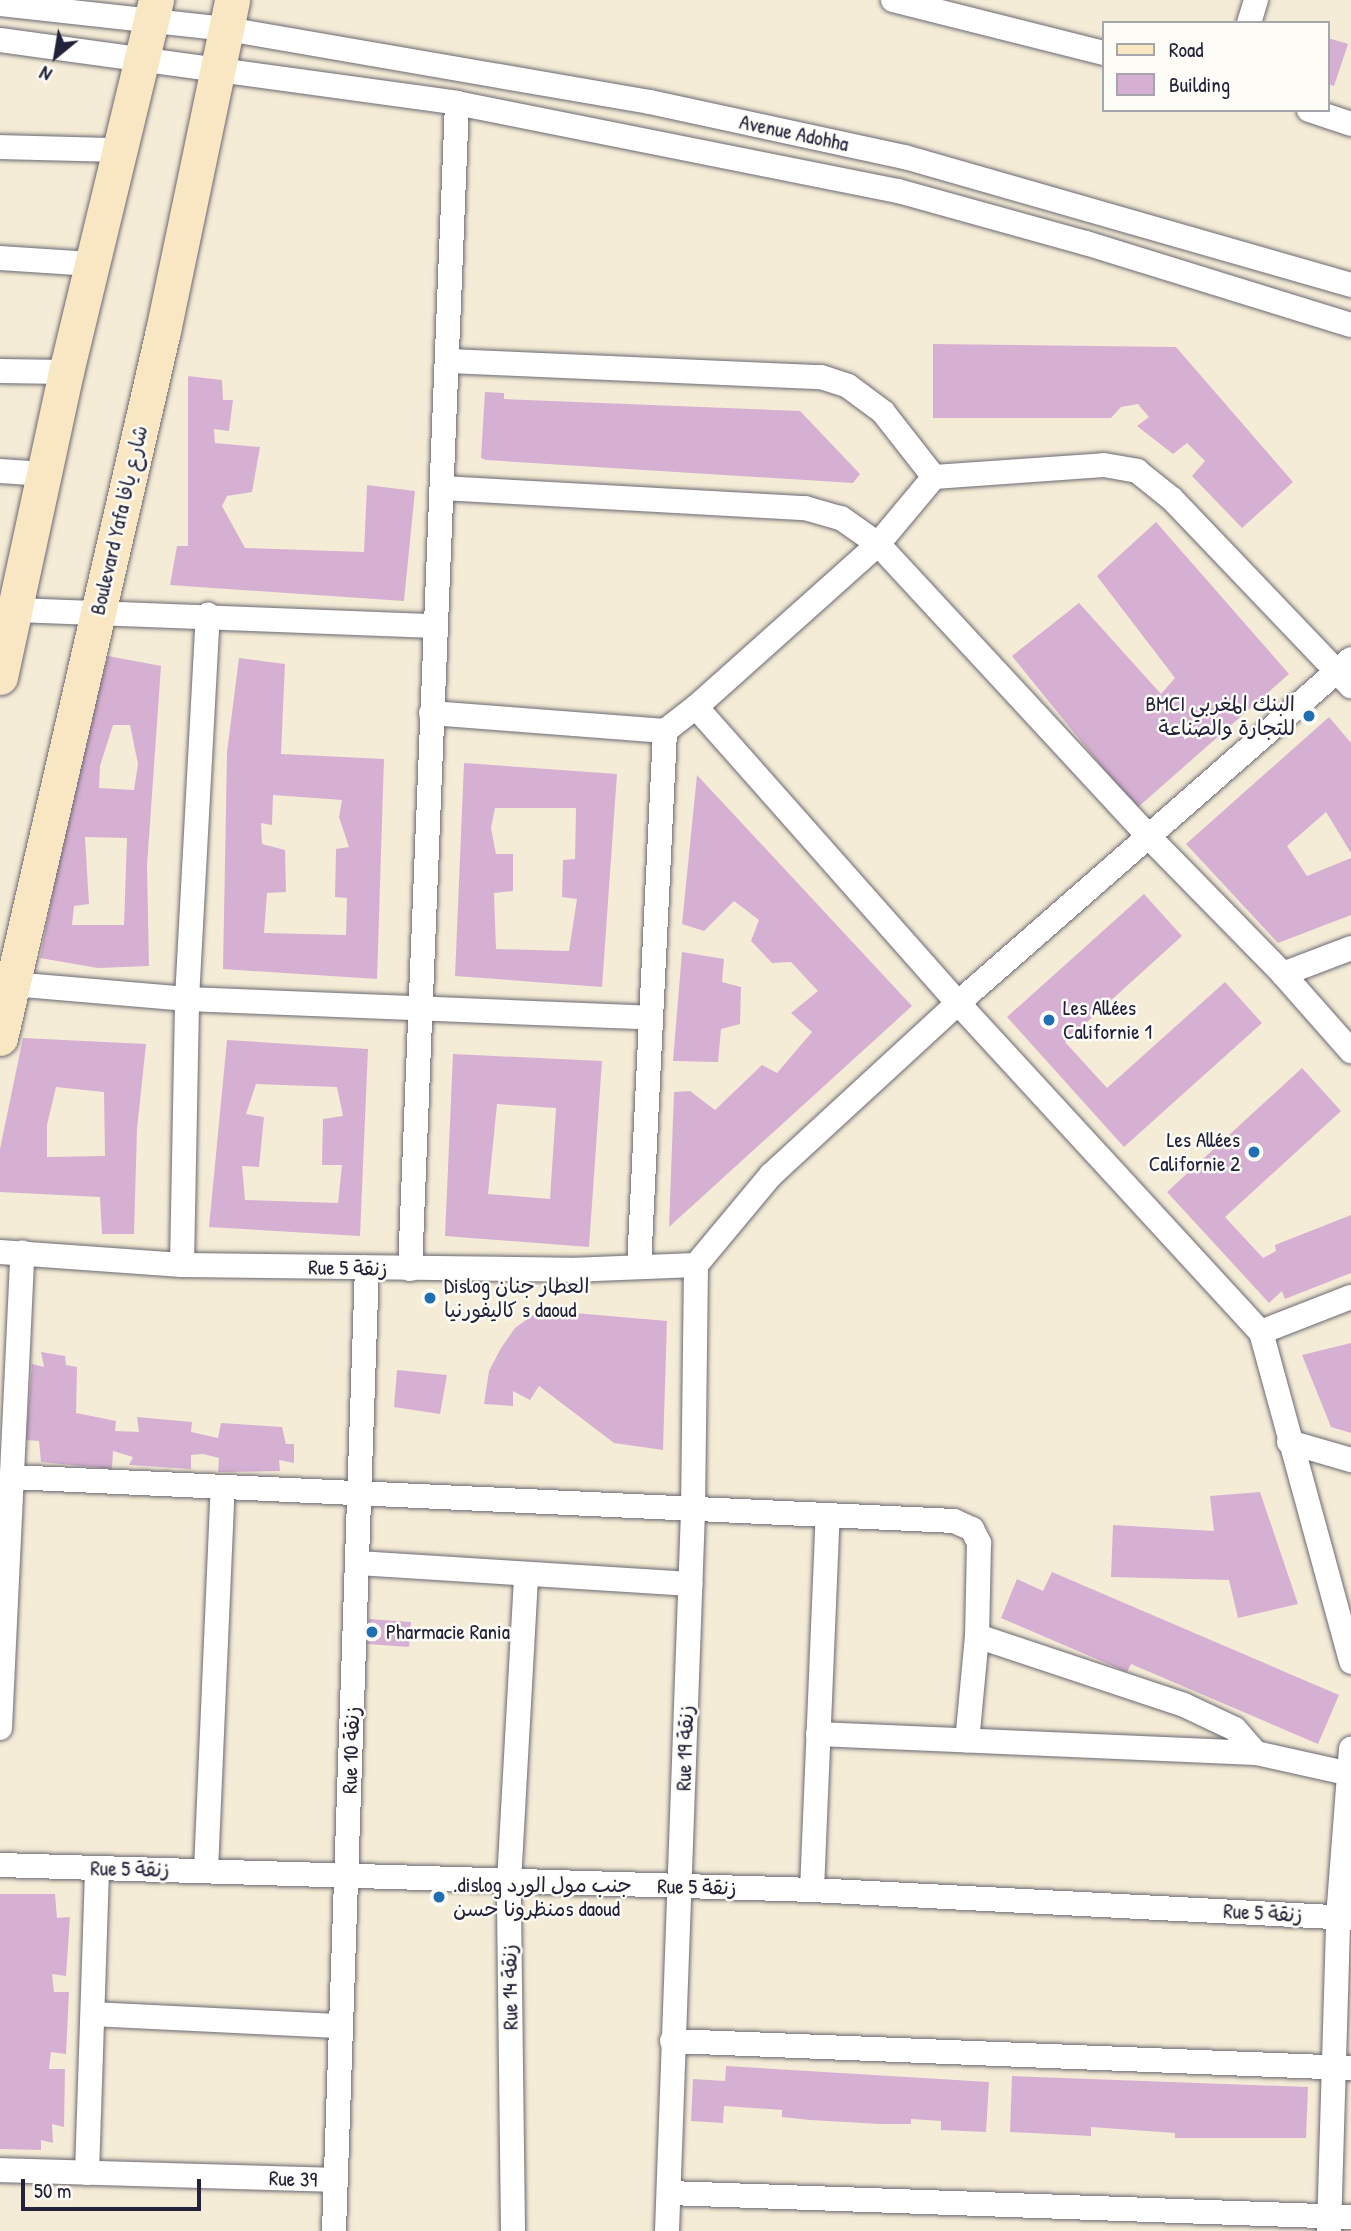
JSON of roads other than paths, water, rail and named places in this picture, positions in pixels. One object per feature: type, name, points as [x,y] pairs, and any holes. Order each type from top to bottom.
[{"type":"street","points":[[893,0],[1102,52]]},
{"type":"street","points":[[1250,21],[1256,0]]},
{"type":"street","name":"Avenue Adohha","points":[[0,4],[229,15],[624,97],[905,157],[1351,285]]},
{"type":"street","points":[[1,664],[117,150],[143,60],[154,10]]},
{"type":"street","name":"Boulevard Yafa شارع يافا","points":[[0,1038],[163,331],[229,15]]},
{"type":"street","points":[[0,40],[457,103],[898,191],[1351,325]]},
{"type":"street","points":[[410,1269],[422,1007],[431,713],[449,361],[457,103]]},
{"type":"street","points":[[1315,112],[1351,124]]},
{"type":"street","points":[[0,147],[117,150]]},
{"type":"street","points":[[0,258],[91,264]]},
{"type":"street","points":[[449,361],[821,377],[848,386],[883,412],[934,477]]},
{"type":"street","points":[[0,371],[66,372]]},
{"type":"street","points":[[431,713],[665,731],[695,708],[878,544],[934,477],[1104,465],[1137,471],[1171,499],[1347,672],[1149,837],[958,1003],[771,1175],[696,1265]]},
{"type":"street","points":[[0,471],[45,474]]},
{"type":"street","points":[[442,488],[806,508],[841,518],[878,544],[1149,837],[1283,974],[1351,1051]]},
{"type":"street","points":[[15,610],[97,610],[436,626]]},
{"type":"street","points":[[181,1265],[187,999],[208,615]]},
{"type":"street","points":[[695,708],[958,1003],[1261,1332],[1351,1662]]},
{"type":"street","points":[[639,1267],[665,731]]},
{"type":"street","points":[[1283,974],[1351,948]]},
{"type":"street","points":[[12,984],[187,999],[651,1018]]},
{"type":"street","points":[[0,1728],[11,1477],[11,1253]]},
{"type":"street","name":"Rue 5 زنقة","points":[[11,1253],[181,1265],[410,1269],[696,1265]]},
{"type":"street","name":"Rue 19 زنقة","points":[[667,2231],[693,1511],[696,1265]]},
{"type":"street","name":"Rue 10 زنقة","points":[[334,2231],[367,1268]]},
{"type":"street","points":[[1261,1332],[1351,1297]]},
{"type":"street","points":[[1289,1442],[1351,1460]]},
{"type":"street","points":[[11,1477],[693,1511],[954,1521],[972,1529],[979,1543],[977,1636],[967,1741]]},
{"type":"street","points":[[206,1870],[223,1487]]},
{"type":"street","points":[[812,1890],[828,1516]]},
{"type":"street","points":[[358,1563],[690,1584]]},
{"type":"street","name":"Rue 14 زنقة","points":[[513,2231],[509,1882],[526,1575]]},
{"type":"street","points":[[977,1636],[1184,1705],[1235,1730],[1256,1753]]},
{"type":"street","points":[[669,2193],[1337,2222],[1350,1765],[1256,1753],[818,1734]]},
{"type":"street","name":"Rue 5 زنقة","points":[[0,1865],[206,1870],[346,1878],[812,1890],[1345,1918]]},
{"type":"street","points":[[87,2173],[97,1868]]},
{"type":"street","points":[[93,2014],[341,2026]]},
{"type":"street","points":[[672,2040],[1342,2067]]},
{"type":"street","name":"Rue 39","points":[[0,2170],[335,2180]]},
{"type":"place","name":"BMCI البنك المغربي للتجارة والصناعة","points":[[1309,716]]},
{"type":"place","name":"Les Allées Californie 1","points":[[1049,1020]]},
{"type":"place","name":"Les Allées Californie 2","points":[[1254,1152]]},
{"type":"place","name":"Dislog العطار جنان كاليفورنيا s daoud","points":[[430,1298]]},
{"type":"place","name":"Pharmacie Rania","points":[[372,1632]]},
{"type":"place","name":".dislog جنب مول الورد منظرونا حسنs daoud","points":[[439,1897]]}]
